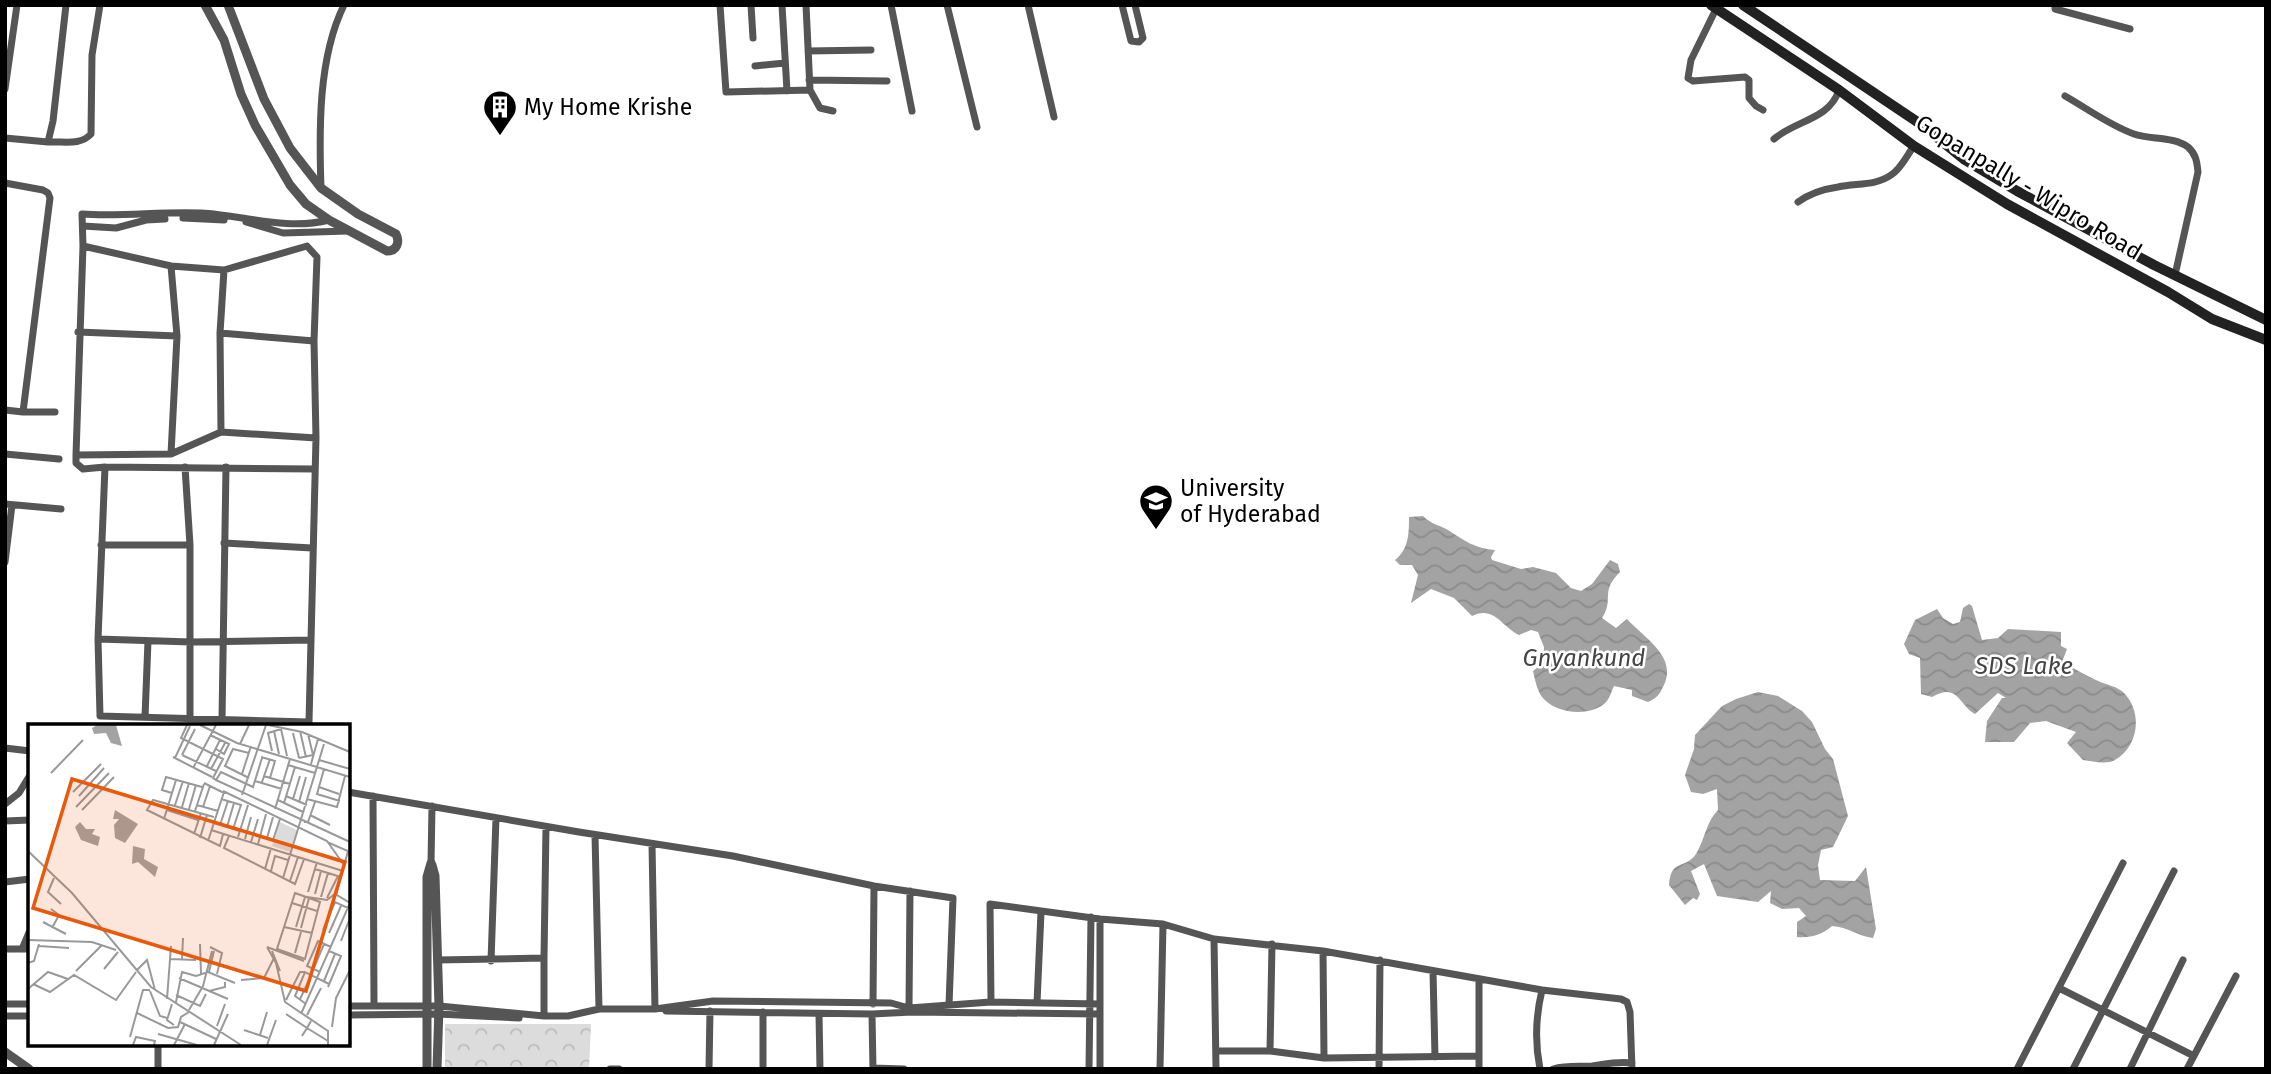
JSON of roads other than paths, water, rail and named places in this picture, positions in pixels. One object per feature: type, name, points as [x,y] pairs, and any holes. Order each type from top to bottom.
[{"type":"main road","points":[[1727,15],[1734,5]]},
{"type":"main road","name":"Gopanpally - Wipro Road","points":[[1714,7],[1839,90],[1914,145],[2007,204],[2212,319],[2266,340]]},
{"type":"main road","points":[[1741,24],[1746,8]]},
{"type":"main road","name":"Gopanpally - Wipro Road","points":[[1746,8],[1922,125],[1965,160],[2154,265],[2266,320]]},
{"type":"main road","points":[[2150,283],[2154,265]]},
{"type":"street","points":[[5,89],[17,5]]},
{"type":"street","points":[[48,142],[53,121],[66,5]]},
{"type":"street","points":[[5,138],[78,143],[91,134],[92,55],[100,5]]},
{"type":"street","points":[[205,5],[224,40],[241,94],[255,125],[290,185],[306,204],[329,220],[387,251],[397,247],[399,240],[396,234],[358,214],[321,188],[290,148],[264,99],[228,5]]},
{"type":"street","points":[[321,188],[319,129],[327,65],[336,21],[344,5]]},
{"type":"street","points":[[720,5],[726,92],[810,90]]},
{"type":"street","points":[[751,5],[753,38]]},
{"type":"street","points":[[782,5],[787,91]]},
{"type":"street","points":[[806,5],[810,90],[820,108],[833,111]]},
{"type":"street","points":[[891,5],[912,111]]},
{"type":"street","points":[[947,5],[976,127]]},
{"type":"street","points":[[1028,5],[1054,117]]},
{"type":"street","points":[[1122,5],[1131,41],[1139,42],[1143,38],[1135,5]]},
{"type":"street","points":[[2055,5],[2055,9],[2130,29]]},
{"type":"street","points":[[1714,7],[1691,60],[1688,78],[1693,82],[1745,77],[1750,85],[1749,98],[1763,110]]},
{"type":"street","points":[[808,51],[871,50]]},
{"type":"street","points":[[755,66],[785,63]]},
{"type":"street","points":[[809,80],[887,81]]},
{"type":"street","points":[[1774,139],[1829,109],[1836,101],[1839,90]]},
{"type":"street","points":[[2065,96],[2109,123],[2136,135],[2187,146],[2196,156],[2198,172],[2175,275]]},
{"type":"street","points":[[1798,202],[1807,196],[1837,187],[1879,182],[1895,173],[1914,145]]},
{"type":"street","points":[[5,183],[43,190],[50,198],[23,412]]},
{"type":"street","points":[[314,469],[83,469],[76,463],[82,214],[111,216],[201,213],[290,224],[329,220]]},
{"type":"street","points":[[83,226],[116,228],[146,220],[178,218],[243,222],[283,233],[349,231]]},
{"type":"street","points":[[83,246],[172,267],[224,270],[307,246],[317,257],[314,341],[316,438],[309,722],[222,720],[208,723],[190,719],[145,717],[100,720],[98,639],[105,467]]},
{"type":"street","points":[[172,267],[177,336],[172,454]]},
{"type":"street","points":[[221,432],[220,333],[224,270]]},
{"type":"street","points":[[78,332],[177,336]]},
{"type":"street","points":[[220,333],[314,341]]},
{"type":"street","points":[[5,410],[55,412]]},
{"type":"street","points":[[76,455],[172,454],[221,432],[316,438]]},
{"type":"street","points":[[5,454],[59,458]]},
{"type":"street","points":[[185,467],[190,545],[190,719]]},
{"type":"street","points":[[222,720],[226,467]]},
{"type":"street","points":[[5,562],[8,505],[61,509]]},
{"type":"street","points":[[224,543],[312,548]]},
{"type":"street","points":[[101,545],[190,545]]},
{"type":"street","points":[[98,639],[191,642],[311,640]]},
{"type":"street","points":[[145,717],[148,641]]},
{"type":"street","points":[[5,748],[28,751]]},
{"type":"street","points":[[5,804],[19,793],[28,778]]},
{"type":"street","points":[[350,792],[733,856],[874,886],[953,898],[949,1005]]},
{"type":"street","points":[[373,796],[374,1006]]},
{"type":"street","points":[[432,807],[439,1010],[437,1069]]},
{"type":"street","points":[[491,961],[496,818]]},
{"type":"street","points":[[5,821],[28,820]]},
{"type":"street","points":[[544,1016],[546,827]]},
{"type":"street","points":[[594,835],[599,1009]]},
{"type":"street","points":[[652,844],[655,1009]]},
{"type":"street","points":[[427,1069],[427,877],[432,863]]},
{"type":"street","points":[[2017,1069],[2123,863]]},
{"type":"street","points":[[2073,1069],[2174,872]]},
{"type":"street","points":[[5,882],[28,879]]},
{"type":"street","points":[[873,1004],[874,886]]},
{"type":"street","points":[[909,891],[909,1008]]},
{"type":"street","points":[[991,1002],[990,904],[1100,919],[1163,924],[1214,939],[1323,951],[1542,990],[1621,999],[1627,1002],[1630,1012],[1632,1066],[1619,1062],[1591,1066],[1566,1065],[1553,1069]]},
{"type":"street","points":[[1037,1003],[1041,912]]},
{"type":"street","points":[[1089,1069],[1091,917]]},
{"type":"street","points":[[1100,919],[1100,1069]]},
{"type":"street","points":[[1160,1069],[1163,924]]},
{"type":"street","points":[[1214,939],[1216,1069]]},
{"type":"street","points":[[1270,1051],[1272,944]]},
{"type":"street","points":[[5,949],[26,949]]},
{"type":"street","points":[[1323,951],[1324,1058]]},
{"type":"street","points":[[437,960],[544,958]]},
{"type":"street","points":[[1379,1069],[1380,960]]},
{"type":"street","points":[[2130,1069],[2183,960]]},
{"type":"street","points":[[1433,971],[1435,1057]]},
{"type":"street","points":[[2187,1069],[2236,975]]},
{"type":"street","points":[[1479,979],[1479,1069]]},
{"type":"street","points":[[2059,988],[2194,1056]]},
{"type":"street","points":[[1540,1069],[1537,1053],[1542,990]]},
{"type":"street","points":[[350,1015],[439,1010],[568,1016],[599,1009],[655,1009],[713,1002],[891,1003],[909,1008],[991,1002],[1099,1004]]},
{"type":"street","points":[[891,1003],[891,1013]]},
{"type":"street","points":[[5,1004],[28,1004]]},
{"type":"street","points":[[350,1006],[427,1011]]},
{"type":"street","points":[[439,1010],[570,1020],[600,1012],[1099,1014]]},
{"type":"street","points":[[709,1069],[710,1011]]},
{"type":"street","points":[[762,1012],[763,1069]]},
{"type":"street","points":[[819,1014],[820,1069]]},
{"type":"street","points":[[872,1014],[873,1069],[904,1069]]},
{"type":"street","points":[[5,1016],[28,1016]]},
{"type":"street","points":[[158,1046],[158,1069]]},
{"type":"street","points":[[1216,1051],[1270,1051],[1324,1058],[1479,1056]]},
{"type":"street","points":[[5,1052],[29,1069]]},
{"type":"street","points":[[610,1069],[619,1069]]},
{"type":"water","name":"Gnyankund","points":[[1423,516],[1470,543],[1495,550],[1492,560],[1521,569],[1533,567],[1556,573],[1571,588],[1581,591],[1592,584],[1610,560],[1618,564],[1620,572],[1610,585],[1606,611],[1602,618],[1616,628],[1627,619],[1663,657],[1667,676],[1659,694],[1648,702],[1632,696],[1632,690],[1614,686],[1607,701],[1592,710],[1564,710],[1548,703],[1537,688],[1533,671],[1543,663],[1544,647],[1538,632],[1531,630],[1519,635],[1492,615],[1480,613],[1472,616],[1454,598],[1431,589],[1411,603],[1418,575],[1412,565],[1400,565],[1395,560],[1406,546],[1409,517]]},
{"type":"water","name":"SDS Lake","points":[[1969,604],[1972,606],[1982,640],[1998,638],[2008,629],[2061,632],[2061,646],[2067,649],[2062,662],[2125,694],[2131,702],[2136,720],[2133,739],[2123,754],[2107,762],[2083,760],[2067,743],[2076,732],[2046,721],[2030,723],[2014,742],[1985,742],[1987,721],[2002,698],[2006,698],[1998,693],[1975,714],[1953,693],[1941,693],[1932,697],[1921,694],[1920,658],[1909,654],[1904,644],[1915,620],[1937,609],[1943,618],[1953,624],[1960,622],[1963,608]]},
{"type":"water","points":[[1758,692],[1778,696],[1802,711],[1812,722],[1833,759],[1848,816],[1833,847],[1821,850],[1818,865],[1820,880],[1855,881],[1866,867],[1876,929],[1873,938],[1832,926],[1816,935],[1797,937],[1797,922],[1806,916],[1799,908],[1782,909],[1770,903],[1771,891],[1758,902],[1717,896],[1704,864],[1691,871],[1700,894],[1697,900],[1693,898],[1685,905],[1669,885],[1673,871],[1696,854],[1718,810],[1717,789],[1703,794],[1691,792],[1685,775],[1694,749],[1695,735],[1722,706]]},
{"type":"place","name":"My Home Krishe","points":[[500,137]]},
{"type":"place","name":"University of Hyderabad","points":[[1156,531]]}]
